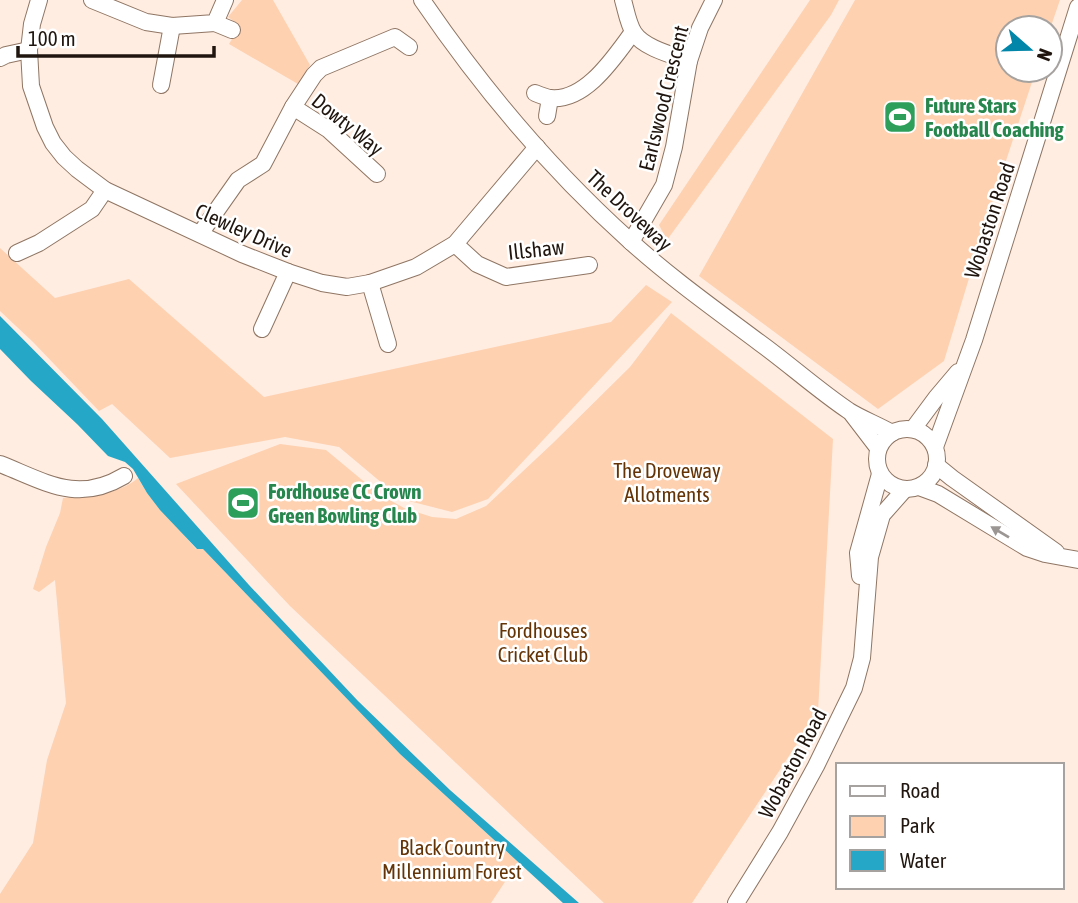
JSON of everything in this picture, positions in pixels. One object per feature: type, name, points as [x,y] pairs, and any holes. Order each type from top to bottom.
[{"type":"street","name":"Clewley Drive","points":[[39,0],[32,24],[29,50],[32,86],[38,110],[53,143],[77,169],[105,190],[242,254],[321,283],[347,287],[370,283],[416,267],[455,244],[537,147]]},
{"type":"street","points":[[92,0],[146,22],[172,26],[215,23],[232,30]]},
{"type":"street","points":[[215,23],[225,0]]},
{"type":"street","name":"The Droveway","points":[[422,0],[488,90],[537,147],[578,192],[631,242],[680,283],[850,411],[892,433]]},
{"type":"street","points":[[623,0],[633,32],[642,41],[689,61]]},
{"type":"street","name":"Earlswood Crescent","points":[[631,242],[664,185],[674,148],[689,61],[699,28],[714,0]]},
{"type":"street","name":"Wobaston Road","points":[[934,447],[964,365],[1078,7]]},
{"type":"street","points":[[161,85],[172,26]]},
{"type":"street","points":[[547,116],[542,95],[566,97],[584,87],[600,75],[633,32]]},
{"type":"street","points":[[200,234],[238,180],[263,164],[293,107],[321,68],[395,37],[409,47]]},
{"type":"street","points":[[0,58],[29,50]]},
{"type":"street","name":"Dowty Way","points":[[293,107],[329,130],[377,174]]},
{"type":"street","points":[[17,253],[39,243],[92,209],[105,190]]},
{"type":"street","name":"Illshaw","points":[[455,244],[477,264],[506,277],[589,265]]},
{"type":"street","points":[[262,329],[288,272]]},
{"type":"street","points":[[370,283],[388,344]]},
{"type":"street","name":"Wobaston Road","points":[[913,429],[964,365]]},
{"type":"street","name":"The Droveway","points":[[850,411],[878,448]]},
{"type":"street","points":[[912,488],[931,477],[936,465],[936,454],[926,436],[913,429],[899,430],[886,437],[878,448],[876,461],[880,474],[891,485],[938,494],[1027,548],[1070,558]]},
{"type":"street","points":[[0,464],[60,488],[87,490],[109,485],[124,476]]},
{"type":"street","points":[[936,465],[1070,558]]},
{"type":"street","name":"Wobaston Road","points":[[865,634],[858,553],[880,474]]},
{"type":"street","name":"Wobaston Road","points":[[736,903],[780,832],[853,688],[862,658],[870,558],[882,515],[912,488]]},
{"type":"green space","points":[[242,0],[273,0],[310,65],[298,84],[229,44],[240,26],[228,17]]},
{"type":"green space","points":[[810,0],[839,0],[831,15],[667,240],[659,225]]},
{"type":"green space","points":[[855,0],[1060,0],[1055,14],[994,14],[994,84],[1031,84],[944,361],[878,409],[699,276]]},
{"type":"green space","points":[[0,248],[55,298],[129,279],[264,397],[611,322],[646,285],[672,302],[488,499],[452,512],[401,499],[339,447],[285,437],[170,458],[112,404],[99,411],[0,311]]},
{"type":"green space","name":"Fordhouses Cricket Club","points":[[671,313],[833,439],[818,712],[692,903],[604,903],[290,606],[176,484],[280,444],[326,450],[379,494],[404,508],[432,517],[456,519],[486,506],[553,443],[630,367]]},
{"type":"green space","name":"Black Country Millennium Forest","points":[[138,478],[147,493],[196,549],[203,549],[400,754],[518,862],[491,903],[0,903],[0,894],[33,843],[47,760],[66,703],[55,580],[39,592],[33,589],[46,547],[63,498],[112,491]]},
{"type":"water","points":[[0,316],[102,419],[249,585],[358,701],[450,790],[579,903],[563,903],[400,754],[203,549],[197,549],[160,510],[133,469],[125,462],[108,456],[31,381],[0,349]]},
{"type":"place","name":"Future Stars Football Coaching","points":[[900,117]]},
{"type":"place","name":"Fordhouse CC Crown Green Bowling Club","points":[[243,503]]},
{"type":"park label","name":"The Droveway Allotments","points":[[667,482]]}]
